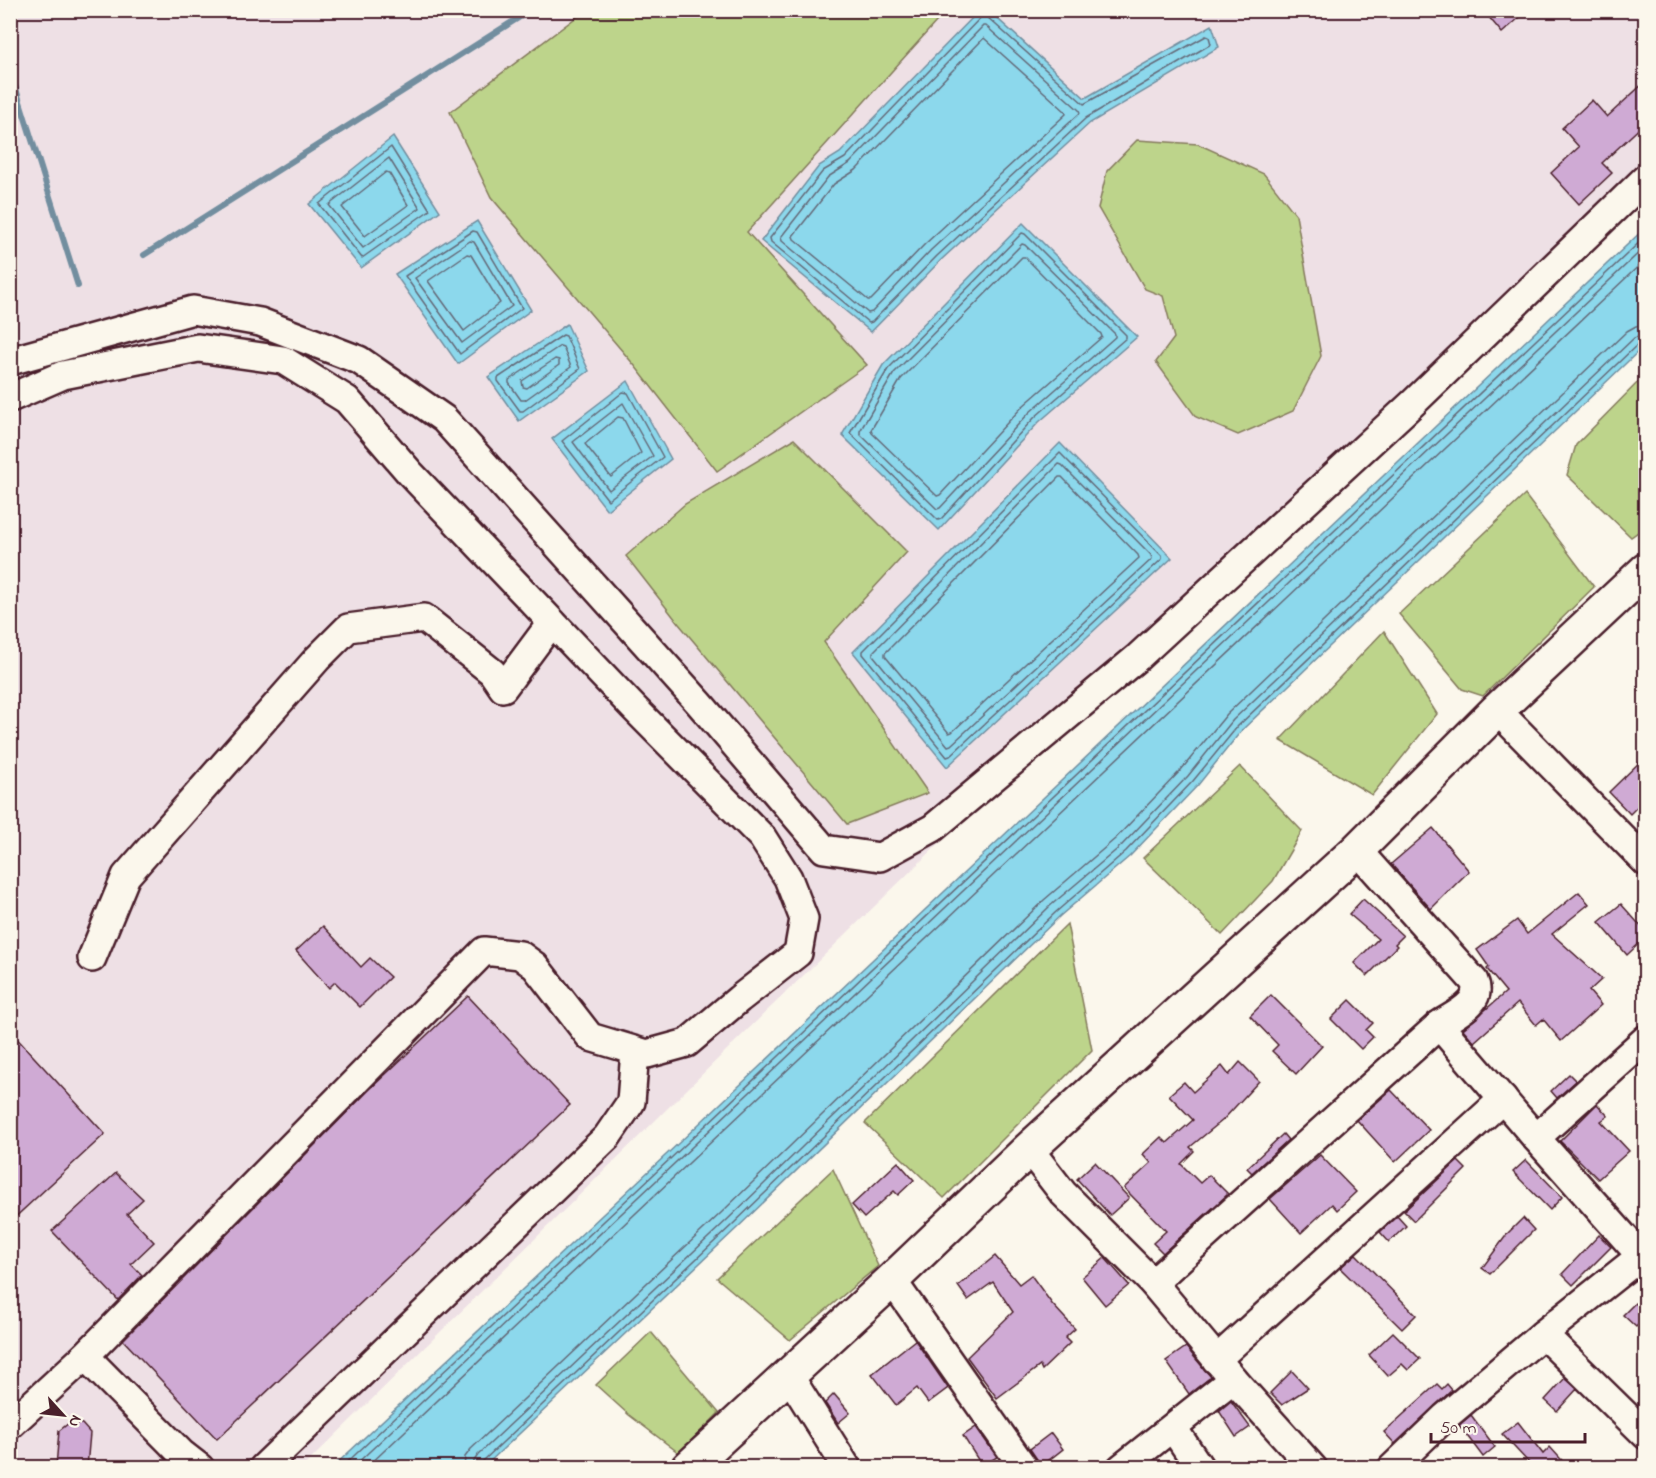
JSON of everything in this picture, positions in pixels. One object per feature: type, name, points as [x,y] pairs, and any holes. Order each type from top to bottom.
[{"type":"main road","points":[[688,1467],[892,1280],[1029,1149],[1357,850],[1497,710],[1646,570]]},
{"type":"street","points":[[10,361],[193,310],[260,322],[359,360],[444,419],[700,704],[824,849],[880,857],[933,828],[1138,657],[1412,404],[1646,177]]},
{"type":"street","points":[[10,398],[63,375],[198,348],[283,360],[347,400],[410,473],[762,837],[788,878],[804,919],[798,953],[687,1043],[647,1054],[590,1037],[535,966],[520,955],[484,951],[85,1356],[10,1425]]},
{"type":"street","points":[[92,958],[126,876],[317,659],[348,628],[424,618],[492,672],[503,688],[552,622]]},
{"type":"street","points":[[1497,710],[1646,862]]},
{"type":"street","points":[[1153,1283],[1439,1025],[1476,997],[1478,991],[1474,981],[1357,850]]},
{"type":"street","points":[[1392,1467],[1445,1417],[1542,1334],[1643,1254],[1536,1138],[1439,1025]]},
{"type":"street","points":[[1536,1138],[1646,1039]]},
{"type":"street","points":[[263,1467],[607,1137],[631,1102],[635,1051]]},
{"type":"street","points":[[1121,1467],[1173,1428],[1225,1370],[1503,1099]]},
{"type":"street","points":[[1029,1149],[1063,1194],[1153,1283],[1225,1370],[1312,1467]]},
{"type":"street","points":[[892,1280],[1024,1467]]},
{"type":"street","points":[[1542,1334],[1646,1436]]},
{"type":"street","points":[[85,1356],[182,1454],[200,1467]]},
{"type":"street","points":[[788,1374],[847,1467]]},
{"type":"street","points":[[1173,1428],[1200,1467]]},
{"type":"shaded area","points":[[10,11],[1645,11],[1645,157],[734,1043],[303,1467],[11,1467]]},
{"type":"green space","points":[[586,10],[946,11],[747,232],[867,365],[717,471],[635,366],[491,197],[450,112]]},
{"type":"green space","points":[[1137,140],[1198,144],[1264,174],[1296,215],[1321,356],[1293,411],[1238,435],[1196,417],[1156,362],[1174,338],[1163,296],[1145,289],[1098,208],[1107,171]]},
{"type":"green space","points":[[1645,375],[1645,527],[1631,537],[1567,475],[1576,445]]},
{"type":"green space","points":[[794,439],[907,552],[824,642],[928,793],[847,824],[679,624],[626,556],[685,504]]},
{"type":"green space","points":[[1525,495],[1594,587],[1483,696],[1462,689],[1399,614]]},
{"type":"green space","points":[[1384,631],[1437,714],[1372,795],[1280,740]]},
{"type":"green space","points":[[1240,766],[1302,831],[1273,881],[1222,935],[1143,858]]},
{"type":"green space","points":[[1067,924],[1092,1050],[944,1198],[865,1123]]},
{"type":"green space","points":[[833,1169],[878,1266],[790,1340],[717,1278]]},
{"type":"green space","points":[[651,1332],[719,1413],[679,1453],[629,1415],[596,1385]]},
{"type":"water","points":[[979,11],[989,11],[1085,98],[1212,25],[1219,47],[1090,123],[941,260],[871,332],[761,241],[819,166],[840,153]]},
{"type":"water","points":[[393,137],[440,211],[361,268],[309,204]]},
{"type":"water","points":[[477,221],[531,310],[458,364],[395,274]]},
{"type":"water","points":[[1023,223],[1137,337],[1039,422],[939,530],[842,435],[883,365]]},
{"type":"water","points":[[1645,228],[1645,345],[1242,730],[1198,785],[1130,856],[1060,916],[736,1229],[484,1467],[333,1467],[682,1140]]},
{"type":"water","points":[[567,324],[589,371],[519,421],[488,377]]},
{"type":"water","points":[[628,381],[671,459],[607,510],[552,439]]},
{"type":"water","points":[[1060,443],[1172,558],[947,767],[853,652]]},
{"type":"building","points":[[1483,10],[1528,10],[1502,33]]},
{"type":"building","points":[[1646,81],[1646,122],[1602,163],[1612,173],[1579,204],[1551,173],[1579,147],[1562,128],[1592,100],[1607,117]]},
{"type":"building","points":[[1646,756],[1646,798],[1630,814],[1609,792]]},
{"type":"building","points":[[1433,828],[1469,871],[1431,909],[1391,864]]},
{"type":"building","points":[[1579,892],[1589,904],[1552,934],[1602,979],[1589,991],[1601,1005],[1561,1041],[1543,1019],[1536,1025],[1518,1003],[1474,1042],[1463,1029],[1506,992],[1487,969],[1489,967],[1477,950],[1517,920],[1527,934]]},
{"type":"building","points":[[1363,899],[1403,936],[1395,944],[1397,946],[1367,976],[1354,963],[1378,939],[1349,914]]},
{"type":"building","points":[[1621,904],[1646,932],[1646,937],[1627,955],[1599,922]]},
{"type":"building","points":[[323,926],[361,967],[370,958],[390,977],[360,1007],[335,982],[329,988],[296,951]]},
{"type":"building","points":[[1271,995],[1322,1046],[1296,1074],[1272,1051],[1278,1045],[1250,1016]]},
{"type":"building","points":[[468,996],[570,1105],[217,1439],[123,1340],[368,1091]]},
{"type":"building","points":[[1350,1000],[1373,1023],[1366,1030],[1373,1037],[1361,1049],[1331,1019]]},
{"type":"building","points":[[10,1031],[105,1134],[10,1222]]},
{"type":"building","points":[[1240,1062],[1259,1081],[1223,1120],[1190,1147],[1194,1151],[1181,1164],[1200,1183],[1209,1175],[1228,1194],[1163,1253],[1153,1243],[1166,1231],[1124,1188],[1151,1163],[1143,1154],[1161,1137],[1167,1143],[1193,1120],[1169,1095],[1184,1082],[1193,1092],[1222,1066],[1229,1075]]},
{"type":"building","points":[[1569,1074],[1576,1081],[1557,1098],[1551,1091]]},
{"type":"building","points":[[1391,1090],[1429,1130],[1395,1162],[1357,1120]]},
{"type":"building","points":[[1597,1104],[1608,1116],[1601,1121],[1629,1151],[1598,1179],[1560,1141]]},
{"type":"building","points":[[1283,1134],[1288,1140],[1252,1173],[1247,1168]]},
{"type":"building","points":[[1320,1155],[1356,1192],[1337,1210],[1332,1204],[1301,1233],[1270,1199]]},
{"type":"building","points":[[1526,1160],[1562,1197],[1550,1210],[1513,1172]]},
{"type":"building","points":[[1458,1161],[1466,1169],[1414,1221],[1404,1211]]},
{"type":"building","points":[[898,1162],[914,1180],[898,1195],[894,1191],[864,1218],[852,1205]]},
{"type":"building","points":[[1095,1162],[1129,1198],[1110,1215],[1077,1179]]},
{"type":"building","points":[[116,1173],[143,1199],[127,1214],[154,1242],[131,1264],[142,1275],[118,1300],[52,1231]]},
{"type":"building","points":[[1397,1216],[1406,1226],[1389,1242],[1380,1232]]},
{"type":"building","points":[[1523,1218],[1534,1230],[1490,1274],[1482,1268],[1508,1233]]},
{"type":"building","points":[[1599,1235],[1611,1247],[1573,1285],[1562,1274]]},
{"type":"building","points":[[1356,1254],[1416,1315],[1402,1329],[1340,1268]]},
{"type":"building","points":[[995,1256],[1019,1284],[1031,1275],[1052,1304],[1075,1329],[1065,1338],[1070,1343],[1042,1370],[1040,1366],[997,1398],[967,1357],[1013,1312],[993,1282],[968,1300],[958,1286]]},
{"type":"building","points":[[1105,1258],[1129,1285],[1105,1305],[1082,1277]]},
{"type":"building","points":[[1635,1303],[1646,1312],[1646,1317],[1636,1327],[1623,1315]]},
{"type":"building","points":[[1393,1332],[1420,1359],[1408,1370],[1402,1364],[1388,1376],[1369,1355]]},
{"type":"building","points":[[915,1340],[948,1388],[928,1403],[917,1388],[896,1405],[872,1374]]},
{"type":"building","points":[[1186,1347],[1211,1377],[1189,1394],[1166,1361]]},
{"type":"building","points":[[1292,1371],[1308,1388],[1282,1405],[1270,1393]]},
{"type":"building","points":[[1565,1378],[1577,1389],[1557,1411],[1545,1400]]},
{"type":"building","points":[[1437,1384],[1442,1389],[1447,1384],[1452,1390],[1395,1444],[1384,1432]]},
{"type":"building","points":[[834,1394],[850,1413],[838,1423],[825,1403]]},
{"type":"building","points":[[1231,1401],[1250,1427],[1236,1437],[1219,1411]]},
{"type":"building","points":[[1471,1415],[1495,1447],[1483,1457],[1459,1425]]},
{"type":"building","points":[[1518,1422],[1543,1454],[1550,1447],[1568,1467],[1528,1467],[1531,1465],[1502,1434]]},
{"type":"building","points":[[69,1423],[82,1424],[90,1433],[87,1467],[56,1467],[59,1431]]},
{"type":"building","points":[[976,1427],[997,1457],[982,1466],[963,1436]]},
{"type":"building","points":[[1051,1433],[1063,1449],[1040,1467],[1030,1449]]},
{"type":"waterway","points":[[144,255],[531,10]]},
{"type":"waterway","points":[[10,70],[78,286]]}]
